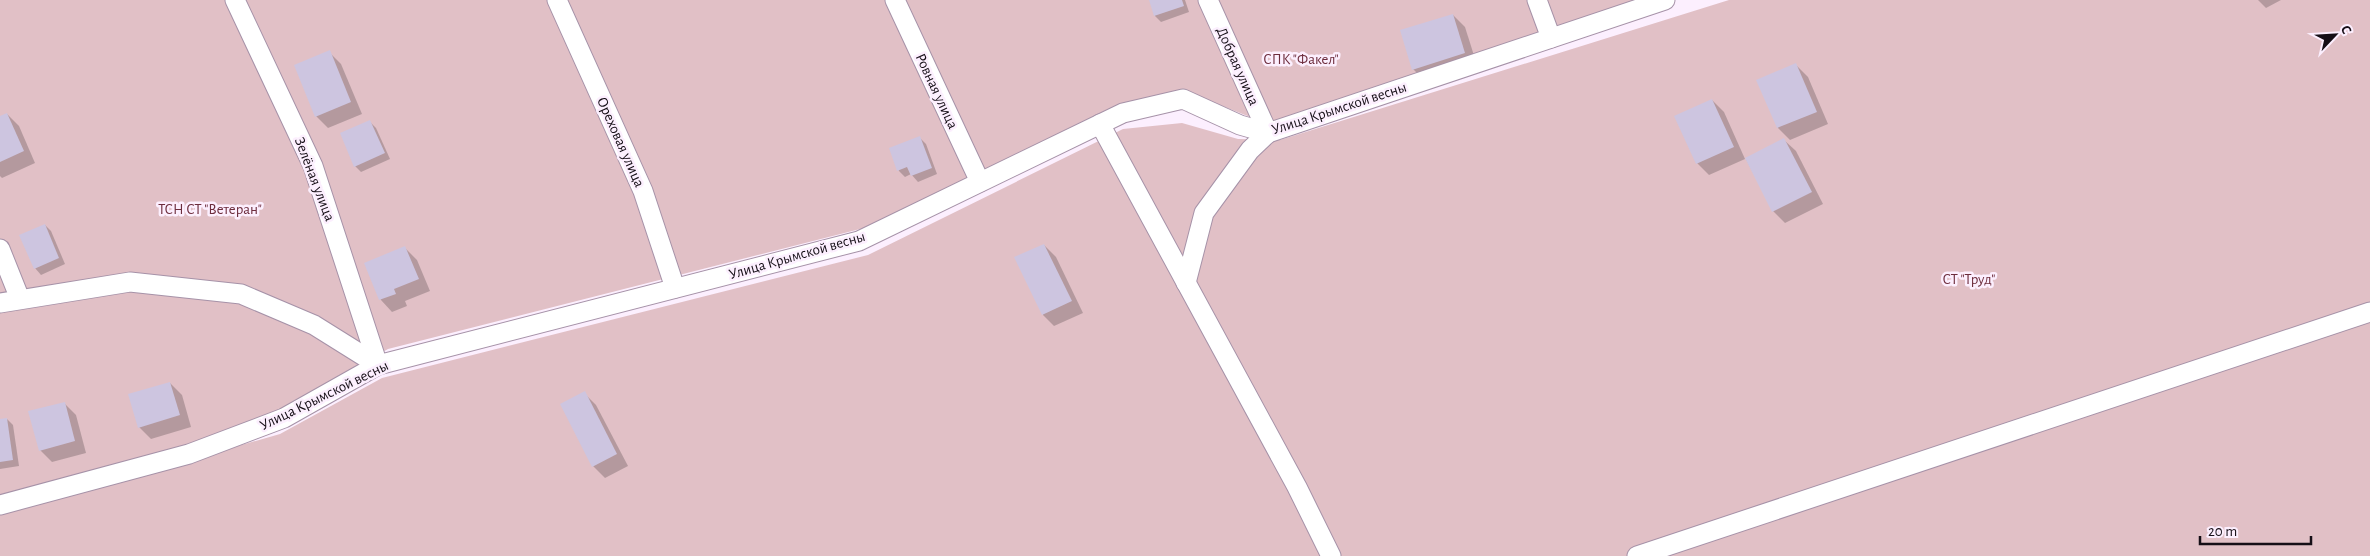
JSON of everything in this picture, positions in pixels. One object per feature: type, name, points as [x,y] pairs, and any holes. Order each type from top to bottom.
[{"type":"lane","name":"Зелёная улица","points":[[235,0],[313,166],[378,365]]},
{"type":"lane","name":"Ореховая улица","points":[[557,0],[642,191],[675,288]]},
{"type":"lane","name":"Ровная улица","points":[[895,0],[980,182]]},
{"type":"lane","name":"Добрая улица","points":[[1208,0],[1268,133]]},
{"type":"lane","points":[[1537,0],[1551,38]]},
{"type":"lane","name":"Улица Крымской весны","points":[[0,505],[189,454],[284,418],[378,365],[859,240],[1124,113],[1183,99],[1240,125],[1268,133],[1664,0]]},
{"type":"lane","points":[[1100,124],[1297,487],[1332,556]]},
{"type":"lane","points":[[1186,283],[1204,213],[1250,150],[1268,133]]},
{"type":"lane","points":[[0,249],[20,298]]},
{"type":"lane","points":[[0,303],[20,298],[130,282],[241,294],[314,325],[378,365]]},
{"type":"lane","points":[[1637,556],[2370,312]]},
{"type":"green space","name":"ТСН СТ \"Ветеран\"","points":[[0,0],[1199,0],[1255,119],[1190,93],[1156,95],[1100,115],[864,228],[388,349],[278,411],[192,445],[0,496]]},
{"type":"green space","name":"СПК \"Факел\"","points":[[1208,0],[1667,0],[1268,133]]},
{"type":"green space","name":"СТ \"Труд\"","points":[[1729,0],[2370,0],[2370,556],[0,556],[0,514],[280,434],[382,378],[868,255],[1123,129],[1182,123],[1238,139],[1280,140]]},
{"type":"building","points":[[1149,0],[1182,0],[1184,6],[1154,16]]},
{"type":"building","points":[[1453,14],[1465,53],[1412,70],[1400,30]]},
{"type":"building","points":[[330,50],[351,102],[315,117],[294,65]]},
{"type":"building","points":[[1796,63],[1817,112],[1777,128],[1756,80]]},
{"type":"building","points":[[1712,99],[1734,147],[1696,164],[1674,116]]},
{"type":"building","points":[[7,113],[24,151],[0,162],[0,116]]},
{"type":"building","points":[[370,120],[385,153],[354,167],[340,133]]},
{"type":"building","points":[[920,136],[932,168],[911,176],[907,167],[897,171],[889,148]]},
{"type":"building","points":[[1784,138],[1812,192],[1772,212],[1745,158]]},
{"type":"building","points":[[45,224],[59,258],[34,269],[19,235]]},
{"type":"building","points":[[1044,244],[1072,301],[1042,315],[1014,257]]},
{"type":"building","points":[[405,246],[419,279],[394,289],[396,294],[379,300],[364,263]]},
{"type":"building","points":[[170,382],[180,415],[138,428],[128,394]]},
{"type":"building","points":[[585,391],[617,454],[592,467],[560,404]]},
{"type":"building","points":[[65,402],[75,441],[39,451],[28,411]]},
{"type":"building","points":[[7,418],[13,460],[0,462],[0,419]]}]
